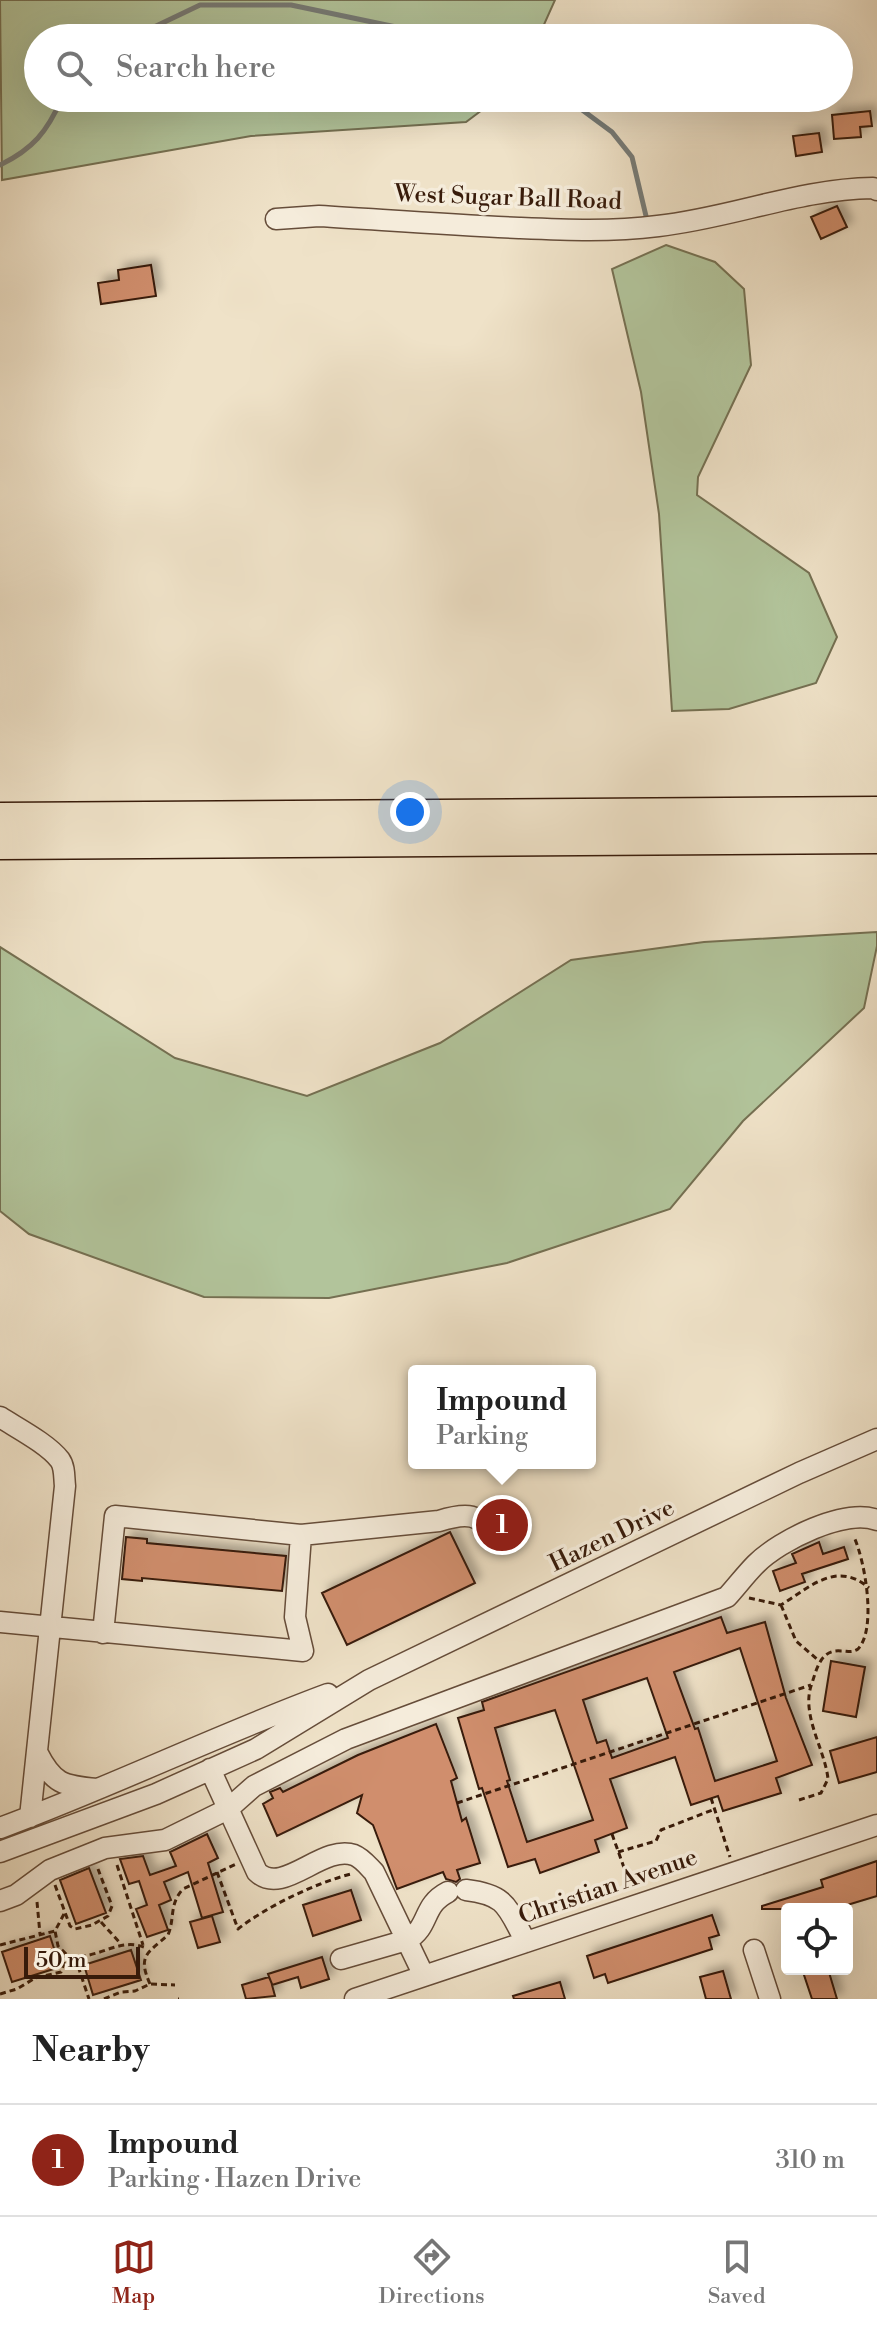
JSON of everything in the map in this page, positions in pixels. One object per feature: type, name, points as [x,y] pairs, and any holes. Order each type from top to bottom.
[{"type":"highway","points":[[746,812],[877,803]]},
{"type":"highway","points":[[0,818],[877,812]]},
{"type":"highway","points":[[0,844],[877,838]]},
{"type":"street","name":"West Sugar Ball Road","points":[[276,219],[319,216],[607,231],[661,226],[837,189],[877,190]]},
{"type":"street","points":[[0,1417],[49,1451],[61,1461],[64,1469],[65,1486],[30,1817]]},
{"type":"street","name":"Hazen Drive","points":[[0,1852],[89,1821],[256,1749],[369,1680],[799,1473],[877,1439]]},
{"type":"street","points":[[103,1633],[115,1516],[301,1535],[439,1521],[471,1514],[507,1541]]},
{"type":"street","points":[[0,1901],[16,1895],[44,1875],[92,1853],[118,1845],[165,1840],[228,1809],[254,1786],[346,1739],[727,1597],[757,1563],[780,1546],[842,1519],[856,1515],[877,1520]]},
{"type":"street","points":[[0,1622],[303,1651],[295,1617],[301,1535]]},
{"type":"street","name":"Hazen Drive","points":[[0,1828],[101,1789],[245,1725],[369,1680]]},
{"type":"street","points":[[37,1752],[45,1769],[62,1784],[101,1789]]},
{"type":"street","points":[[210,1769],[257,1872],[263,1878],[278,1879],[340,1854],[358,1856],[374,1872],[424,1976]]},
{"type":"street","name":"Christian Avenue","points":[[355,1999],[877,1825]]},
{"type":"street","points":[[341,1959],[407,1940],[420,1929],[430,1904],[457,1891],[488,1892],[497,1896],[505,1904],[526,1942]]},
{"type":"street","points":[[754,1950],[770,1999]]},
{"type":"path","points":[[799,1800],[821,1793],[828,1779],[812,1719],[811,1685],[819,1661],[830,1652],[851,1652],[862,1646],[866,1639],[869,1588],[866,1568],[854,1537]]},
{"type":"path","points":[[731,1593],[781,1605],[832,1576],[854,1577],[869,1588]]},
{"type":"path","points":[[781,1605],[796,1641],[819,1661]]},
{"type":"path","points":[[457,1803],[811,1685]]},
{"type":"path","points":[[711,1798],[730,1857]]},
{"type":"path","points":[[618,1852],[656,1841],[661,1830],[715,1809]]},
{"type":"path","points":[[612,1834],[632,1890]]},
{"type":"path","points":[[118,1845],[117,1866],[146,1949],[143,1965],[150,1984]]},
{"type":"path","points":[[44,1875],[75,1929],[101,1922],[111,1912],[112,1906],[92,1853]]},
{"type":"path","points":[[64,1914],[55,1931],[58,1946],[67,1955],[94,1955],[121,1944],[146,1949],[168,1935],[171,1908],[183,1889],[229,1868]]},
{"type":"path","points":[[40,1934],[44,1875]]},
{"type":"path","points":[[101,1922],[121,1944]]},
{"type":"path","points":[[0,1945],[55,1931]]},
{"type":"path","points":[[0,1994],[17,1989],[35,1978],[61,1972],[67,1955]]},
{"type":"path","points":[[75,1957],[89,1999]]},
{"type":"path","points":[[104,1999],[121,1992],[131,1993],[150,1984],[175,1985]]},
{"type":"green space","points":[[0,0],[555,0],[544,24],[24,24],[24,112],[479,112],[466,122],[251,136],[2,180]]},
{"type":"green space","points":[[666,245],[715,262],[744,289],[751,365],[698,477],[697,495],[809,573],[837,637],[816,683],[729,709],[672,711],[659,514],[641,392],[612,269]]},
{"type":"green space","points":[[877,932],[864,1008],[743,1121],[670,1209],[507,1263],[329,1298],[204,1297],[29,1234],[0,1211],[0,947],[175,1058],[307,1096],[440,1043],[571,960],[704,942]]},
{"type":"building","points":[[870,111],[872,126],[860,127],[861,137],[834,139],[832,115]]},
{"type":"building","points":[[819,133],[822,152],[796,156],[793,136]]},
{"type":"building","points":[[837,206],[847,227],[821,239],[811,217]]},
{"type":"building","points":[[151,265],[156,296],[101,304],[98,283],[119,280],[118,270]]},
{"type":"building","points":[[450,1532],[475,1583],[347,1645],[322,1593]]},
{"type":"building","points":[[126,1537],[147,1539],[147,1543],[286,1556],[282,1591],[142,1578],[142,1581],[122,1579]]},
{"type":"building","points":[[819,1542],[823,1554],[844,1547],[848,1559],[802,1574],[805,1582],[780,1591],[773,1571],[796,1563],[792,1554]]},
{"type":"building","points":[[721,1617],[727,1633],[765,1622],[786,1698],[812,1765],[776,1778],[781,1793],[723,1811],[718,1796],[691,1805],[675,1757],[610,1779],[627,1828],[595,1840],[599,1852],[540,1873],[535,1859],[508,1867],[482,1788],[479,1789],[458,1718],[484,1710],[482,1702]],"holes":[[[740,1648],[777,1761],[715,1781],[698,1728],[695,1729],[674,1672]],[[647,1678],[668,1738],[612,1758],[606,1740],[597,1743],[583,1700]],[[555,1710],[593,1820],[527,1842],[507,1781],[510,1780],[495,1728]]]},
{"type":"building","points":[[831,1661],[865,1667],[856,1717],[823,1711]]},
{"type":"building","points":[[436,1724],[457,1778],[451,1781],[462,1821],[466,1818],[480,1863],[457,1870],[460,1879],[456,1882],[446,1879],[443,1872],[397,1889],[373,1825],[357,1813],[362,1795],[277,1836],[263,1804],[273,1798],[270,1792],[280,1788],[283,1792],[358,1755]]},
{"type":"building","points":[[877,1737],[877,1772],[839,1783],[830,1751]]},
{"type":"building","points":[[207,1834],[218,1858],[208,1863],[223,1912],[202,1918],[188,1872],[164,1882],[171,1900],[159,1905],[168,1930],[147,1937],[136,1909],[147,1905],[139,1881],[129,1884],[120,1859],[143,1856],[150,1875],[176,1866],[170,1852]]},
{"type":"building","points":[[877,1861],[877,1896],[853,1903],[781,1903],[781,1909],[762,1909],[762,1906],[823,1887],[821,1880]]},
{"type":"building","points":[[89,1868],[106,1913],[76,1924],[60,1880]]},
{"type":"building","points":[[351,1890],[361,1920],[313,1936],[303,1905]]},
{"type":"building","points":[[712,1915],[719,1935],[709,1938],[712,1949],[608,1983],[605,1974],[594,1978],[587,1956]]},
{"type":"building","points":[[212,1916],[220,1942],[198,1948],[190,1922]]},
{"type":"building","points":[[50,1936],[60,1967],[12,1982],[2,1952]]},
{"type":"building","points":[[131,1950],[141,1980],[93,1995],[84,1965]]},
{"type":"building","points":[[322,1957],[329,1979],[301,1988],[298,1977],[272,1985],[275,1996],[246,1999],[242,1985],[269,1977],[272,1984],[268,1974]]},
{"type":"building","points":[[723,1971],[731,1999],[706,1999],[700,1977]]},
{"type":"building","points":[[804,1975],[830,1975],[837,1999],[812,1999]]},
{"type":"building","points":[[560,1982],[565,1999],[514,1999],[513,1996]]},
{"type":"waterway","points":[[160,24],[200,5],[291,5],[382,24]]},
{"type":"waterway","points":[[0,165],[30,146],[55,112]]},
{"type":"waterway","points":[[585,112],[612,132],[632,157],[646,216]]},
{"type":"place","name":"Impound","points":[[502,1525]]}]
